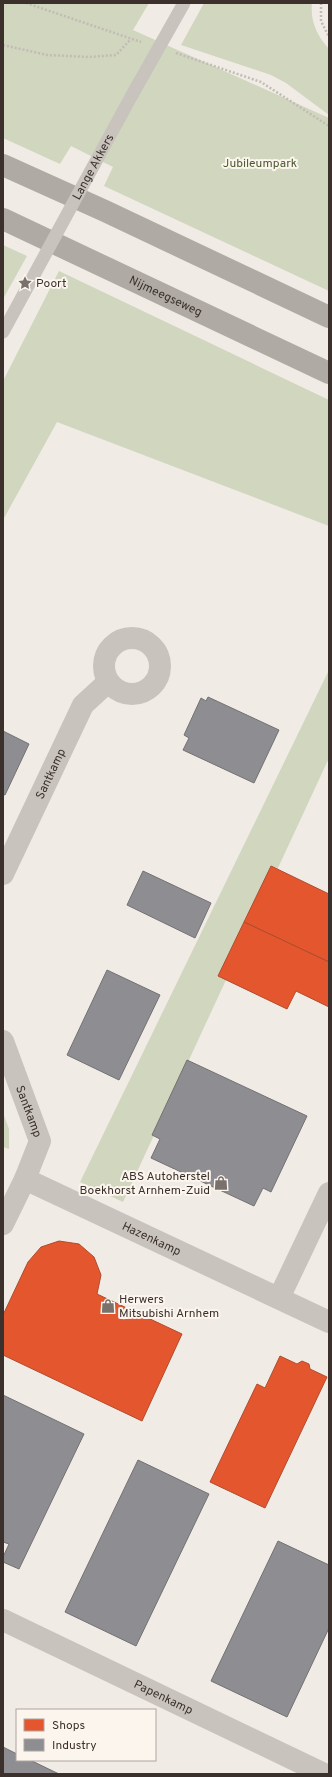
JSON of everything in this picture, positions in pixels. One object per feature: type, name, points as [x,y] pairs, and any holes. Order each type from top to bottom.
[{"type":"highway","points":[[3,165],[105,211],[329,317]]},
{"type":"highway","name":"Nijmeegseweg","points":[[3,219],[329,373]]},
{"type":"street","name":"Santkamp","points":[[3,874],[83,705],[108,682]]},
{"type":"street","name":"Santkamp","points":[[3,1041],[40,1141],[25,1179],[3,1224]]},
{"type":"street","name":"Hazenkamp","points":[[25,1179],[329,1322]]},
{"type":"street","points":[[279,1298],[329,1193]]},
{"type":"street","name":"Papenkamp","points":[[3,1620],[324,1774]]},
{"type":"lane","name":"Lange Akkers","points":[[3,332],[132,95],[184,3]]},
{"type":"path","points":[[26,3],[262,82],[329,126]]},
{"type":"path","points":[[321,3],[321,20],[329,37]]},
{"type":"path","points":[[3,45],[47,55],[89,58],[116,55],[131,39]]},
{"type":"green space","name":"Jubileumpark","points":[[3,3],[149,3],[133,30],[329,118],[329,291],[104,186],[113,167],[71,146],[60,164],[3,138]]},
{"type":"green space","points":[[204,3],[312,3],[312,16],[315,28],[329,49],[329,115],[286,83],[271,75],[181,45]]},
{"type":"green space","points":[[3,245],[27,256],[3,299]]},
{"type":"green space","points":[[59,271],[329,400],[329,526],[57,422],[3,520],[3,381]]},
{"type":"green space","points":[[329,670],[329,758],[123,1202],[80,1182]]},
{"type":"green space","points":[[3,1113],[9,1129],[9,1149],[3,1147]]},
{"type":"building: Shops","points":[[271,866],[329,894],[329,962],[244,922]]},
{"type":"building: Shops","points":[[244,922],[329,962],[329,1007],[296,991],[287,1009],[218,976]]},
{"type":"building: Shops","points":[[59,1241],[79,1244],[94,1257],[101,1275],[97,1294],[182,1334],[142,1421],[3,1355],[3,1315],[28,1262],[41,1247]]},
{"type":"building: Shops","points":[[280,1356],[297,1364],[302,1361],[309,1364],[310,1369],[327,1377],[265,1508],[210,1482],[257,1384],[265,1388]]},
{"type":"building: Industry","points":[[208,697],[279,730],[254,783],[183,750],[189,738],[184,735],[201,698],[206,701]]},
{"type":"building: Industry","points":[[3,731],[29,744],[5,795],[3,794]]},
{"type":"building: Industry","points":[[143,871],[211,903],[195,938],[127,905]]},
{"type":"building: Industry","points":[[107,970],[160,995],[119,1080],[67,1055]]},
{"type":"building: Industry","points":[[187,1060],[307,1116],[271,1192],[263,1188],[254,1206],[151,1158],[160,1139],[152,1135]]},
{"type":"building: Industry","points":[[3,1395],[84,1434],[19,1569],[3,1562],[3,1557],[9,1544],[3,1542]]},
{"type":"building: Industry","points":[[138,1460],[209,1494],[136,1646],[65,1612]]},
{"type":"building: Industry","points":[[278,1541],[329,1565],[329,1628],[287,1717],[211,1681]]},
{"type":"building: Industry","points":[[3,1747],[16,1754],[16,1761],[32,1761],[59,1774],[3,1774]]},
{"type":"place","name":"Poort","points":[[25,283]]},
{"type":"place","name":"ABS Autoherstel Boekhorst Arnhem-Zuid","points":[[221,1183]]},
{"type":"place","name":"Herwers Mitsubishi Arnhem","points":[[108,1306]]}]
